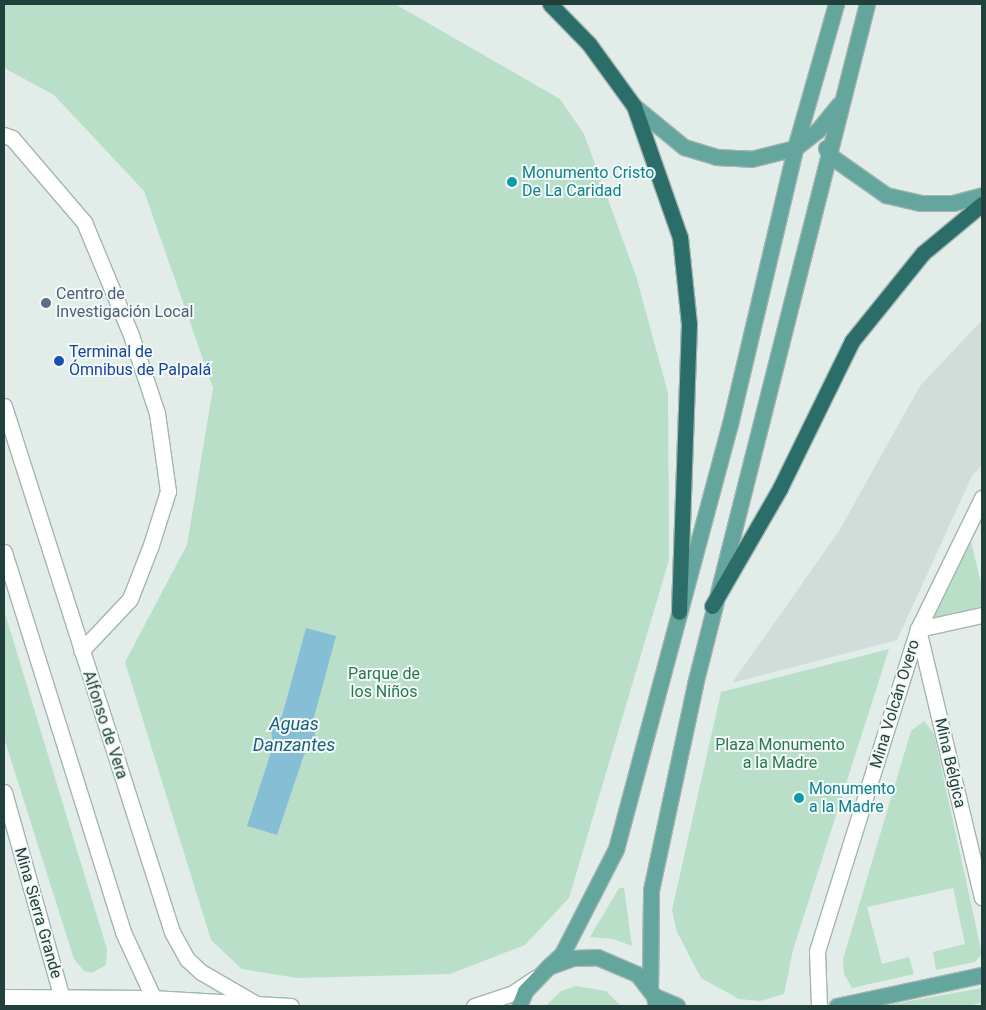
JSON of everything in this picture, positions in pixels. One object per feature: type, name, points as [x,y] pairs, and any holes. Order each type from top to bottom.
[{"type":"highway","points":[[550,4],[589,44],[634,106],[678,228],[686,276],[689,324],[686,480],[678,612]]},
{"type":"highway","points":[[712,606],[780,488],[852,341],[923,253],[982,204]]},
{"type":"main road","points":[[519,1006],[544,971],[562,954],[616,849],[678,612],[730,424],[795,148],[812,96],[836,4]]},
{"type":"main road","points":[[653,998],[652,890],[712,606],[867,4]]},
{"type":"main road","points":[[812,96],[818,130],[829,155],[886,195],[921,203],[953,203],[982,195]]},
{"type":"main road","points":[[634,106],[684,148],[716,157],[752,159],[795,148],[818,130],[841,101]]},
{"type":"main road","points":[[544,971],[572,958],[597,958],[636,974],[653,998],[677,1006]]},
{"type":"main road","points":[[837,1006],[982,975]]},
{"type":"street","points":[[4,135],[12,138],[84,222],[131,335],[158,413],[168,491],[151,546],[130,599],[81,651]]},
{"type":"street","name":"Alfonso de Vera","points":[[4,406],[172,932],[187,959],[202,972],[258,1005]]},
{"type":"street","name":"Mina Volcán Overo","points":[[819,1006],[817,950],[918,629],[982,498]]},
{"type":"street","points":[[4,552],[123,932],[154,1002]]},
{"type":"street","points":[[918,629],[982,615]]},
{"type":"street","name":"Mina Bélgica","points":[[918,629],[982,897]]},
{"type":"street","name":"Mina Sierra Grande","points":[[4,792],[63,1003]]},
{"type":"street","points":[[474,1006],[513,993],[544,971]]},
{"type":"street","points":[[4,997],[63,1003],[154,1002],[291,1006]]},
{"type":"shaded area","points":[[982,320],[982,465],[972,476],[897,640],[732,683],[839,531],[920,386]]},
{"type":"green space","name":"Parque de los Niños","points":[[4,4],[395,4],[560,99],[584,134],[636,276],[668,393],[669,560],[569,898],[525,945],[450,974],[297,978],[242,969],[211,940],[125,662],[187,545],[213,388],[144,191],[54,95],[4,68]]},
{"type":"green space","points":[[969,534],[982,587],[982,608],[928,619]]},
{"type":"green space","points":[[4,610],[107,949],[106,965],[92,973],[84,971],[74,959],[4,738]]},
{"type":"green space","name":"Plaza Monumento a la Madre","points":[[889,649],[793,950],[784,994],[760,1001],[739,999],[701,978],[677,932],[672,910],[721,692]]},
{"type":"green space","points":[[924,721],[934,734],[982,954],[975,962],[936,970],[933,952],[965,944],[953,888],[867,907],[882,964],[909,957],[914,974],[852,988],[844,974],[843,959],[911,731]]},
{"type":"green space","points":[[619,888],[624,888],[632,946],[613,939],[590,937]]},
{"type":"green space","points":[[576,986],[606,991],[621,1006],[546,1006],[561,991]]},
{"type":"green space","points":[[982,988],[982,1003],[967,1006],[882,1006]]},
{"type":"water","name":"Aguas Danzantes","points":[[306,628],[336,636],[313,721],[316,742],[304,755],[277,835],[247,826],[273,746],[271,728],[282,716]]},
{"type":"place","name":"Monumento Cristo De La Caridad","points":[[512,182]]},
{"type":"place","name":"Centro de Investigación Local","points":[[46,303]]},
{"type":"place","name":"Terminal de Ómnibus de Palpalá","points":[[59,361]]},
{"type":"place","name":"Monumento a la Madre","points":[[799,798]]}]
